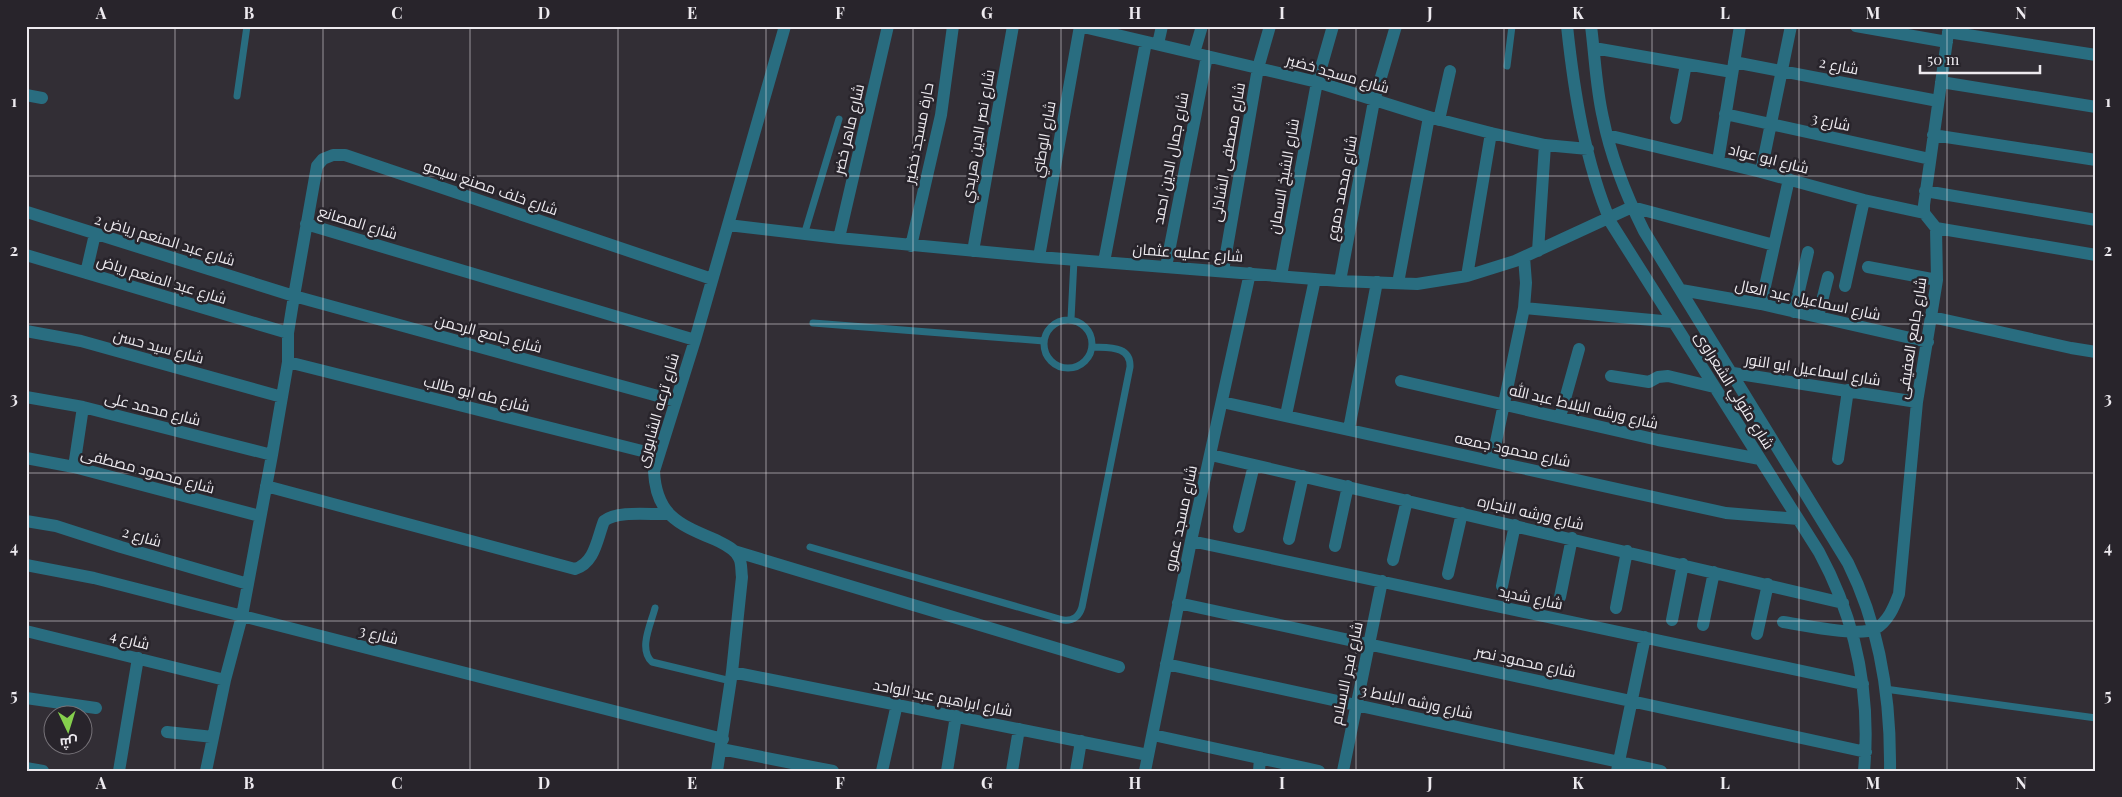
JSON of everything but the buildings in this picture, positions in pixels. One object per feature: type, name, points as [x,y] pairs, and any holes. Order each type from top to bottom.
[{"type":"street","name":"شارع ترعه الشابورى","points":[[785,26],[695,340],[654,470],[655,486],[660,501],[669,514],[682,526],[734,550],[1119,667]]},
{"type":"street","name":"شارع ماهر خضر","points":[[839,238],[888,26]]},
{"type":"street","name":"حارة مسجد خضير","points":[[912,246],[940,116],[953,26]]},
{"type":"street","name":"شارع نصر الدين هريدي","points":[[973,251],[1013,26]]},
{"type":"street","name":"شارع مسجد خضير","points":[[1079,26],[1098,28],[1152,43],[1317,82],[1434,119],[1491,133],[1545,145],[1588,149]]},
{"type":"street","name":"شارع الوطني","points":[[1039,257],[1079,26]]},
{"type":"street","points":[[1104,262],[1152,43],[1162,26]]},
{"type":"street","points":[[1194,53],[1202,26]]},
{"type":"street","name":"شارع مصطفى الشاذلى","points":[[1223,271],[1258,68],[1270,26]]},
{"type":"street","name":"شارع الشيخ السمان","points":[[1281,276],[1317,82],[1333,26]]},
{"type":"street","name":"شارع محمد دموع","points":[[1340,281],[1374,101],[1396,26]]},
{"type":"street","name":"شارع متولي الشعراوى","points":[[1567,26],[1577,97],[1596,186],[1609,218],[1622,244],[1830,572],[1843,603],[1853,632],[1863,684],[1866,752],[1864,771]]},
{"type":"street","name":"شارع متولي الشعراوى","points":[[1592,26],[1598,92],[1607,135],[1632,207],[1644,231],[1848,563],[1862,592],[1874,630],[1885,688],[1890,738],[1890,771]]},
{"type":"street","points":[[1718,161],[1740,26]]},
{"type":"street","points":[[1761,172],[1791,26]]},
{"type":"street","points":[[1856,26],[1948,33],[2096,55]]},
{"type":"street","points":[[1948,33],[1925,191],[1924,213],[1936,228],[2096,255]]},
{"type":"street","name":"شارع 2","points":[[1594,48],[1686,64],[1782,71],[1938,100]]},
{"type":"street","name":"شارع جمال الدين احمد","points":[[1166,267],[1207,56]]},
{"type":"street","points":[[1676,118],[1686,64]]},
{"type":"street","points":[[1398,283],[1434,119],[1450,71]]},
{"type":"street","points":[[1941,82],[2096,107]]},
{"type":"street","points":[[26,96],[42,98]]},
{"type":"street","name":"شارع 3","points":[[1725,114],[1930,159]]},
{"type":"street","points":[[1468,276],[1491,133]]},
{"type":"street","name":"شارع ابو عواد","points":[[1607,135],[1718,161],[1864,200],[1924,213]]},
{"type":"street","points":[[1933,135],[2096,160]]},
{"type":"street","points":[[1538,251],[1545,145]]},
{"type":"street","name":"شارع خلف مصنع سيمو","points":[[306,224],[316,166],[323,159],[333,155],[344,155],[712,279]]},
{"type":"street","points":[[1761,304],[1789,179]]},
{"type":"street","points":[[1925,191],[2096,220]]},
{"type":"street","points":[[1845,286],[1864,200]]},
{"type":"street","name":"شارع عمليه عثمان","points":[[728,225],[912,246],[1074,260],[1340,281],[1417,284],[1468,276],[1524,257],[1632,207]]},
{"type":"street","points":[[1632,207],[1774,245]]},
{"type":"street","name":"شارع عبد المنعم رياض 2","points":[[27,212],[294,296]]},
{"type":"street","name":"شارع المصانع","points":[[206,771],[225,680],[242,616],[272,455],[288,362],[288,333],[306,224],[695,340]]},
{"type":"street","name":"شارع جامع العفيفى","points":[[1874,630],[1890,615],[1898,594],[1917,402],[1938,280],[1936,228]]},
{"type":"street","points":[[86,273],[95,234]]},
{"type":"street","points":[[1794,312],[1808,252]]},
{"type":"street","name":"شارع عبد المنعم رياض","points":[[26,255],[288,333]]},
{"type":"street","points":[[1492,461],[1524,308],[1526,283],[1524,257]]},
{"type":"street","points":[[1868,267],[1938,280]]},
{"type":"street","name":"شارع مسجد عمرو","points":[[1145,771],[1191,541],[1250,273]]},
{"type":"street","points":[[1818,317],[1828,277]]},
{"type":"street","points":[[1286,415],[1316,279]]},
{"type":"street","points":[[1349,430],[1378,282]]},
{"type":"street","name":"شارع اسماعيل عبد العال","points":[[1681,290],[1761,304],[1928,342]]},
{"type":"street","name":"شارع جامع الرحمن","points":[[294,296],[676,401]]},
{"type":"street","points":[[1524,308],[1673,322]]},
{"type":"street","points":[[1932,317],[2096,352]]},
{"type":"street","name":"شارع سيد حسن","points":[[26,331],[81,341],[282,397]]},
{"type":"street","points":[[1560,417],[1579,349]]},
{"type":"street","name":"شارع طه ابو طالب","points":[[288,362],[658,455]]},
{"type":"street","name":"شارع اسماعيل ابو النور","points":[[1733,373],[1917,402]]},
{"type":"street","points":[[1611,376],[1649,382],[1658,377],[1668,376],[1714,387]]},
{"type":"street","name":"شارع ورشه البلاط عبد الله","points":[[1401,381],[1658,440],[1760,459]]},
{"type":"street","points":[[1838,459],[1848,390]]},
{"type":"street","name":"شارع محمد على","points":[[26,397],[83,407],[272,455]]},
{"type":"street","name":"شارع محمود جمعه","points":[[1222,402],[1726,513],[1798,520]]},
{"type":"street","points":[[74,467],[83,407]]},
{"type":"street","name":"شارع ورشه النجاره","points":[[1211,455],[1843,603]]},
{"type":"street","name":"شارع محمود مصطفى","points":[[26,458],[74,467],[260,516]]},
{"type":"street","points":[[1239,527],[1254,465]]},
{"type":"street","points":[[1289,539],[1303,476]]},
{"type":"street","points":[[266,486],[575,569],[589,561],[604,521],[609,517],[669,514]]},
{"type":"street","points":[[1335,546],[1348,486]]},
{"type":"street","points":[[1393,560],[1407,500]]},
{"type":"street","points":[[1448,574],[1462,513]]},
{"type":"street","name":"شارع 2","points":[[26,521],[56,526],[120,547],[248,584]]},
{"type":"street","points":[[1502,586],[1515,525]]},
{"type":"street","points":[[1560,597],[1572,538]]},
{"type":"street","name":"شارع شديد","points":[[1191,541],[1863,684]]},
{"type":"street","points":[[717,771],[732,676],[742,577],[739,557],[734,550]]},
{"type":"street","points":[[1616,608],[1627,551]]},
{"type":"street","points":[[1672,620],[1683,564]]},
{"type":"street","name":"شارع 3","points":[[26,565],[94,578],[722,744],[833,771]]},
{"type":"street","points":[[1703,625],[1714,572]]},
{"type":"street","name":"شارع فجر الاسلام","points":[[1343,771],[1382,582]]},
{"type":"street","points":[[1757,634],[1768,584]]},
{"type":"street","name":"شارع محمود نصر","points":[[1178,603],[1866,752]]},
{"type":"street","points":[[1783,622],[1853,632],[1874,630]]},
{"type":"street","name":"شارع 4","points":[[26,631],[225,680]]},
{"type":"street","points":[[1618,766],[1645,637]]},
{"type":"street","points":[[119,771],[138,658]]},
{"type":"street","name":"شارع ورشه البلاط 3","points":[[1166,664],[1356,705],[1618,766],[1661,771]]},
{"type":"street","name":"شارع ابراهيم عبد الواحد","points":[[732,676],[897,704],[1148,755]]},
{"type":"street","points":[[26,698],[96,708]]},
{"type":"street","points":[[882,771],[897,704]]},
{"type":"street","points":[[947,771],[956,716]]},
{"type":"street","points":[[1012,771],[1019,729]]},
{"type":"street","points":[[167,732],[213,737]]},
{"type":"street","points":[[1153,735],[1259,764],[1319,771]]},
{"type":"street","points":[[1076,771],[1081,741]]},
{"type":"street","points":[[26,768],[43,771]]},
{"type":"lane","points":[[236,96],[247,26]]},
{"type":"lane","points":[[1507,66],[1512,26]]},
{"type":"lane","points":[[804,235],[838,119]]},
{"type":"lane","points":[[1071,320],[1074,260]]},
{"type":"lane","points":[[1071,320],[1085,326],[1092,339],[1092,347],[1086,360],[1080,365],[1065,368],[1051,362],[1046,355],[1044,341],[1046,333],[1056,322],[1071,320]]},
{"type":"lane","points":[[813,322],[1044,341]]},
{"type":"lane","points":[[810,547],[1063,620],[1078,616],[1082,607],[1130,367],[1130,358],[1123,351],[1092,347]]},
{"type":"lane","points":[[655,608],[645,647],[652,662],[732,676]]},
{"type":"lane","points":[[1885,688],[2096,718]]}]
